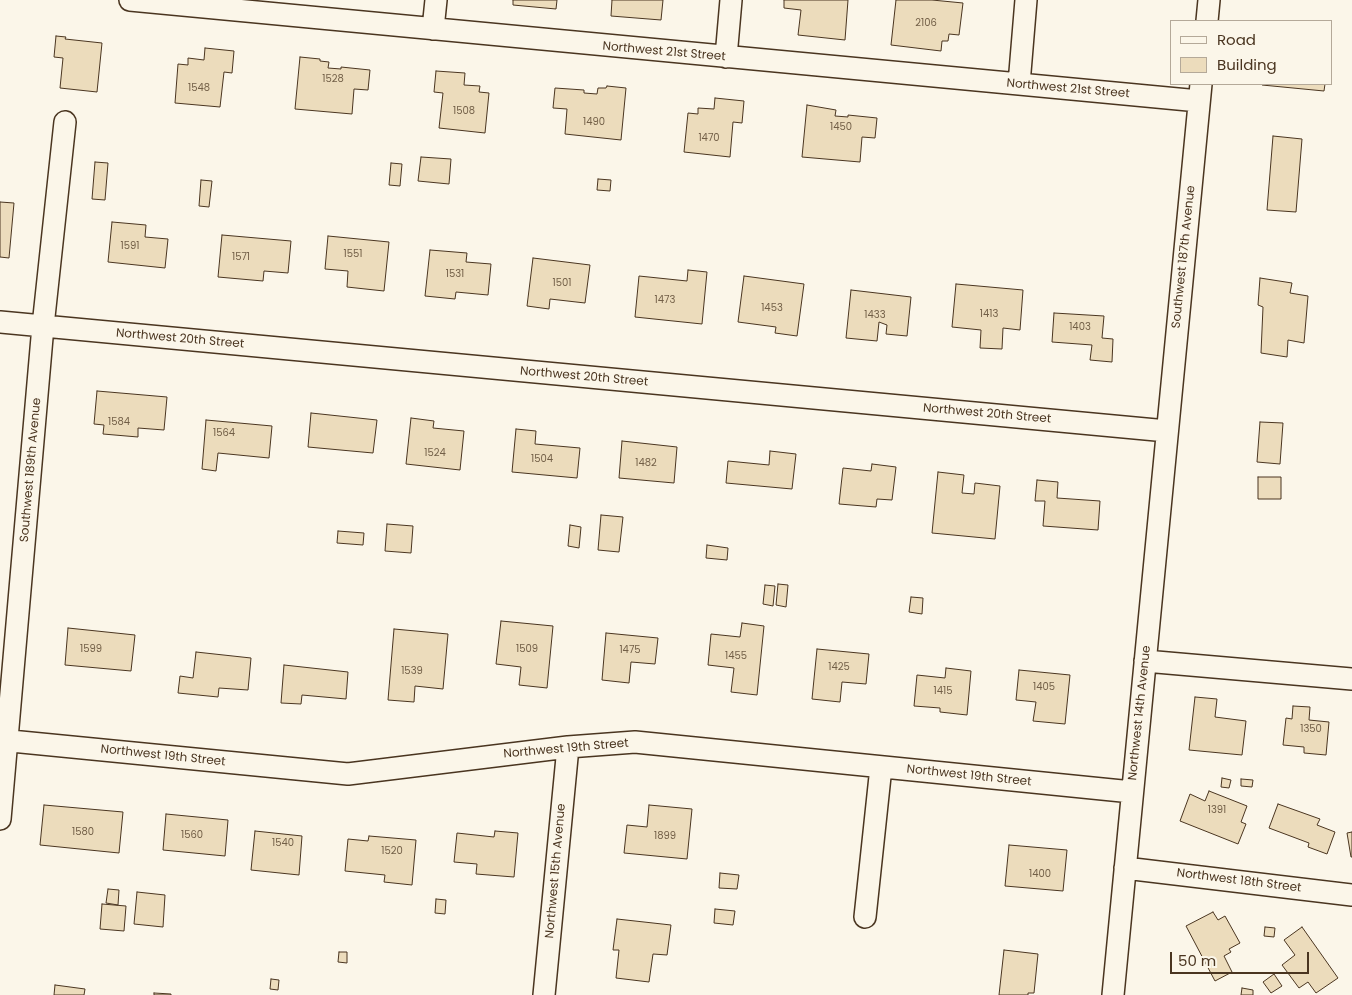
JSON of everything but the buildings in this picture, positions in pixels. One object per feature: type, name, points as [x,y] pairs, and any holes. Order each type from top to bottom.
[{"type":"street","name":"Northwest 21st Street","points":[[130,0],[1019,84],[1200,92]]},
{"type":"street","points":[[433,29],[436,0]]},
{"type":"street","points":[[726,57],[731,0]]},
{"type":"street","points":[[1019,84],[1026,0]]},
{"type":"street","points":[[1207,20],[1209,0]]},
{"type":"street","name":"Southwest 187th Avenue","points":[[1167,431],[1200,92]]},
{"type":"street","name":"Southwest 189th Avenue","points":[[0,819],[4,740],[43,326],[65,122]]},
{"type":"street","name":"Northwest 20th Street","points":[[0,322],[1167,431]]},
{"type":"street","name":"Northwest 14th Avenue","points":[[1113,995],[1167,431]]},
{"type":"street","points":[[1145,661],[1352,679]]},
{"type":"street","name":"Northwest 19th Street","points":[[4,740],[348,774],[568,747],[635,742],[1132,792]]},
{"type":"street","name":"Northwest 15th Avenue","points":[[544,995],[568,747]]},
{"type":"street","points":[[865,917],[881,767]]},
{"type":"street","name":"Northwest 18th Street","points":[[1125,868],[1352,895]]}]
